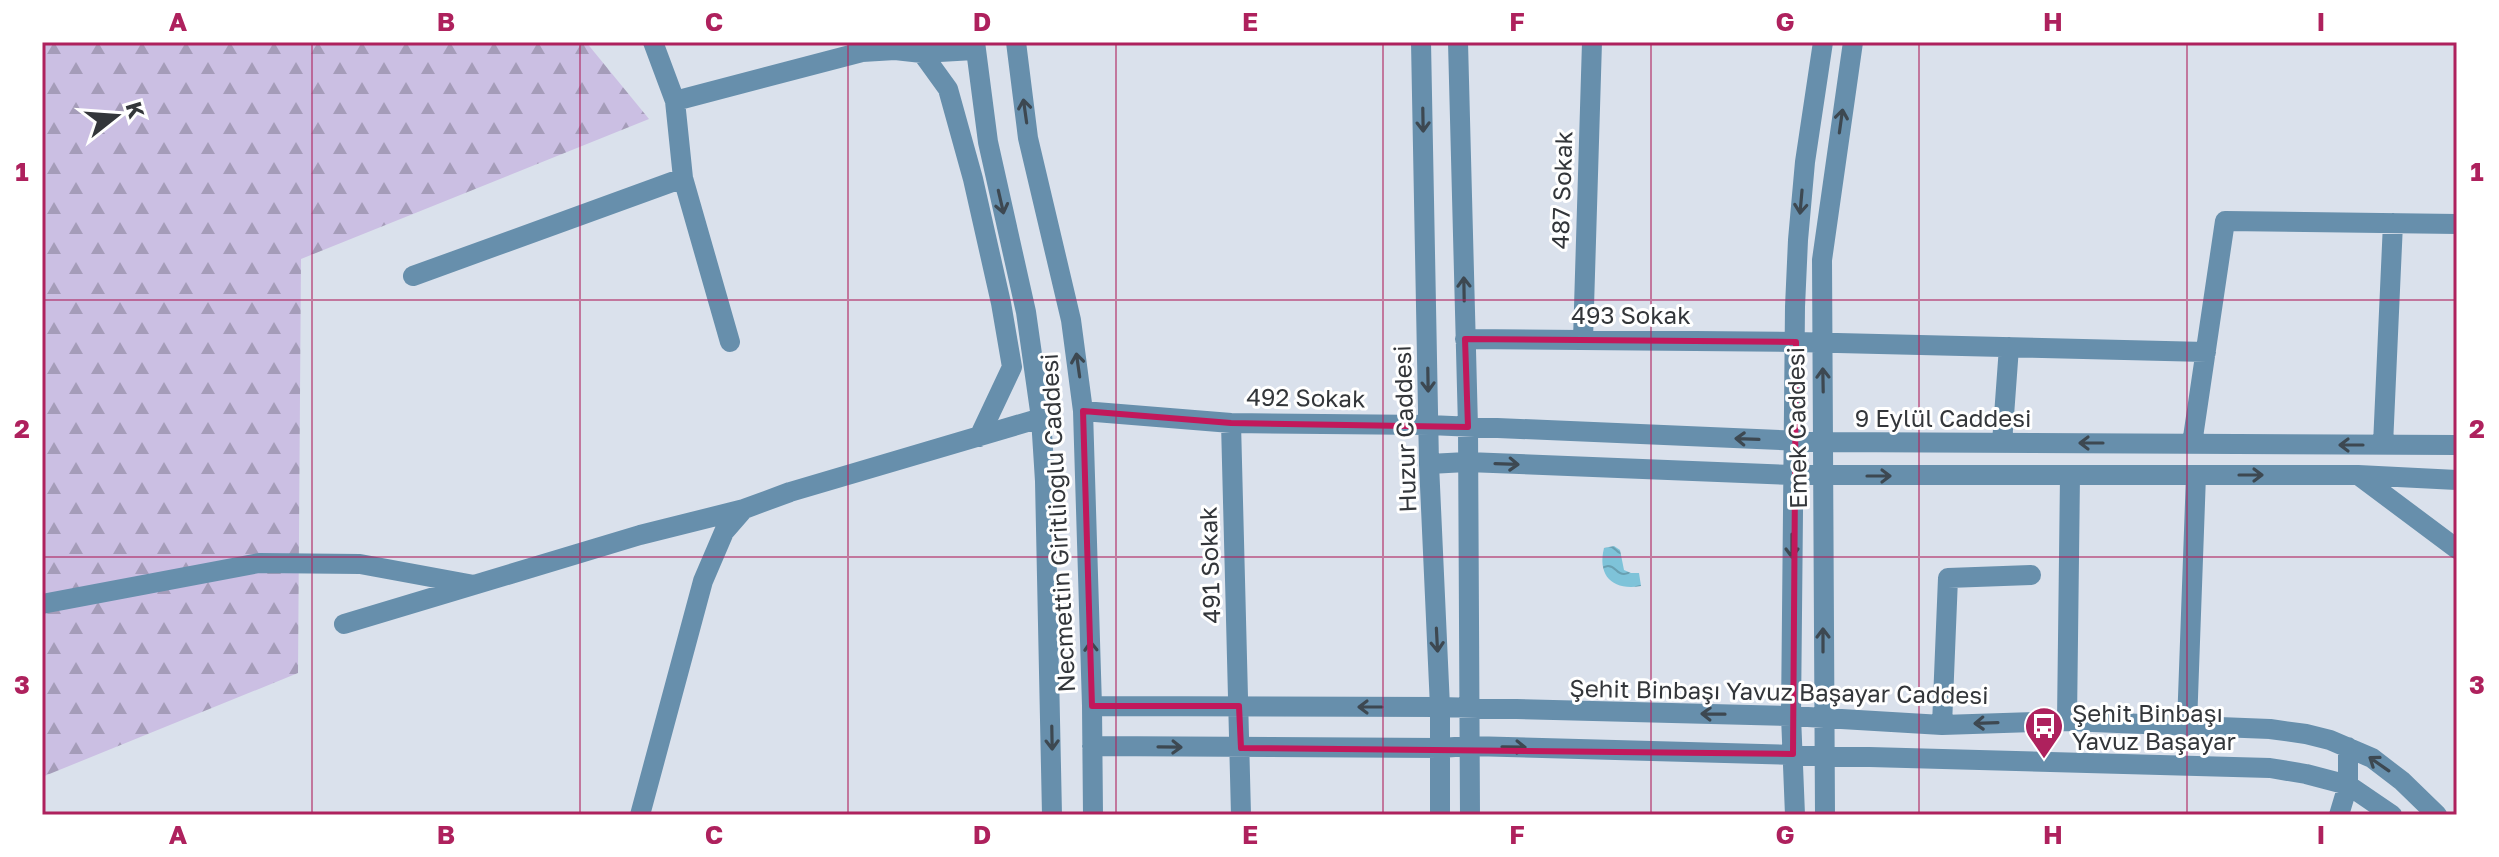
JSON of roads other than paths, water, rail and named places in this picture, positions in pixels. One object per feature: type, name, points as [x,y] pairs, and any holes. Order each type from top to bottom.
[{"type":"street","points":[[653,42],[675,101],[683,178],[730,342]]},
{"type":"street","name":"Necmettin Giritlioğlu Caddesi","points":[[1016,42],[1028,138],[1071,320],[1083,411],[1093,815]]},
{"type":"street","name":"Huzur Caddesi","points":[[1421,42],[1429,464],[1440,707],[1440,815]]},
{"type":"street","points":[[1458,42],[1468,427],[1470,815]]},
{"type":"street","name":"487 Sokak","points":[[1583,340],[1592,42]]},
{"type":"street","name":"Emek Caddesi","points":[[1795,815],[1791,716],[1795,307],[1800,209],[1823,42]]},
{"type":"street","name":"Emek Caddesi","points":[[1825,815],[1822,260],[1853,42]]},
{"type":"street","points":[[675,101],[862,52],[895,50],[922,53],[974,46]]},
{"type":"street","name":"Necmettin Giritlioğlu Caddesi","points":[[974,46],[988,142],[1026,312],[1041,418],[1052,815]]},
{"type":"street","points":[[922,53],[948,89],[977,194],[1012,367],[979,437]]},
{"type":"street","points":[[413,276],[683,178]]},
{"type":"street","points":[[2192,444],[2225,221],[2457,224]]},
{"type":"street","points":[[2383,445],[2393,223]]},
{"type":"street","name":"493 Sokak","points":[[1465,339],[1822,342],[2206,352]]},
{"type":"street","points":[[2002,443],[2009,347]]},
{"type":"street","name":"492 Sokak","points":[[1083,411],[1231,423],[1429,425]]},
{"type":"street","points":[[344,624],[640,535],[744,509],[790,492],[1041,418]]},
{"type":"street","name":"491 Sokak","points":[[1231,423],[1241,815]]},
{"type":"street","name":"9 Eylül Caddesi","points":[[1429,425],[1824,442],[2457,445]]},
{"type":"street","points":[[1429,464],[1467,462],[1823,476],[2358,475],[2457,480]]},
{"type":"street","points":[[2067,721],[2070,475]]},
{"type":"street","points":[[2187,725],[2196,475]]},
{"type":"street","points":[[2358,475],[2457,549]]},
{"type":"street","points":[[640,815],[703,581],[724,532],[744,509]]},
{"type":"street","points":[[42,604],[259,563],[360,564],[474,585]]},
{"type":"street","points":[[1942,725],[1948,578],[2031,575]]},
{"type":"street","name":"Şehit Binbaşı Yavuz Başayar Caddesi","points":[[1092,706],[1440,707],[1791,716],[1942,725],[2067,721],[2187,725],[2306,734],[2372,758],[2402,781],[2437,815]]},
{"type":"street","points":[[1092,746],[1470,746],[2270,768],[2348,785],[2392,815]]},
{"type":"street","points":[[2339,815],[2348,785],[2348,747]]},
{"type":"water","points":[[1614,546],[1620,550],[1624,570],[1639,573],[1641,586],[1615,584],[1605,574],[1604,548]]},
{"type":"place","name":"Şehit Binbaşı Yavuz Başayar","points":[[2044,760]]}]
